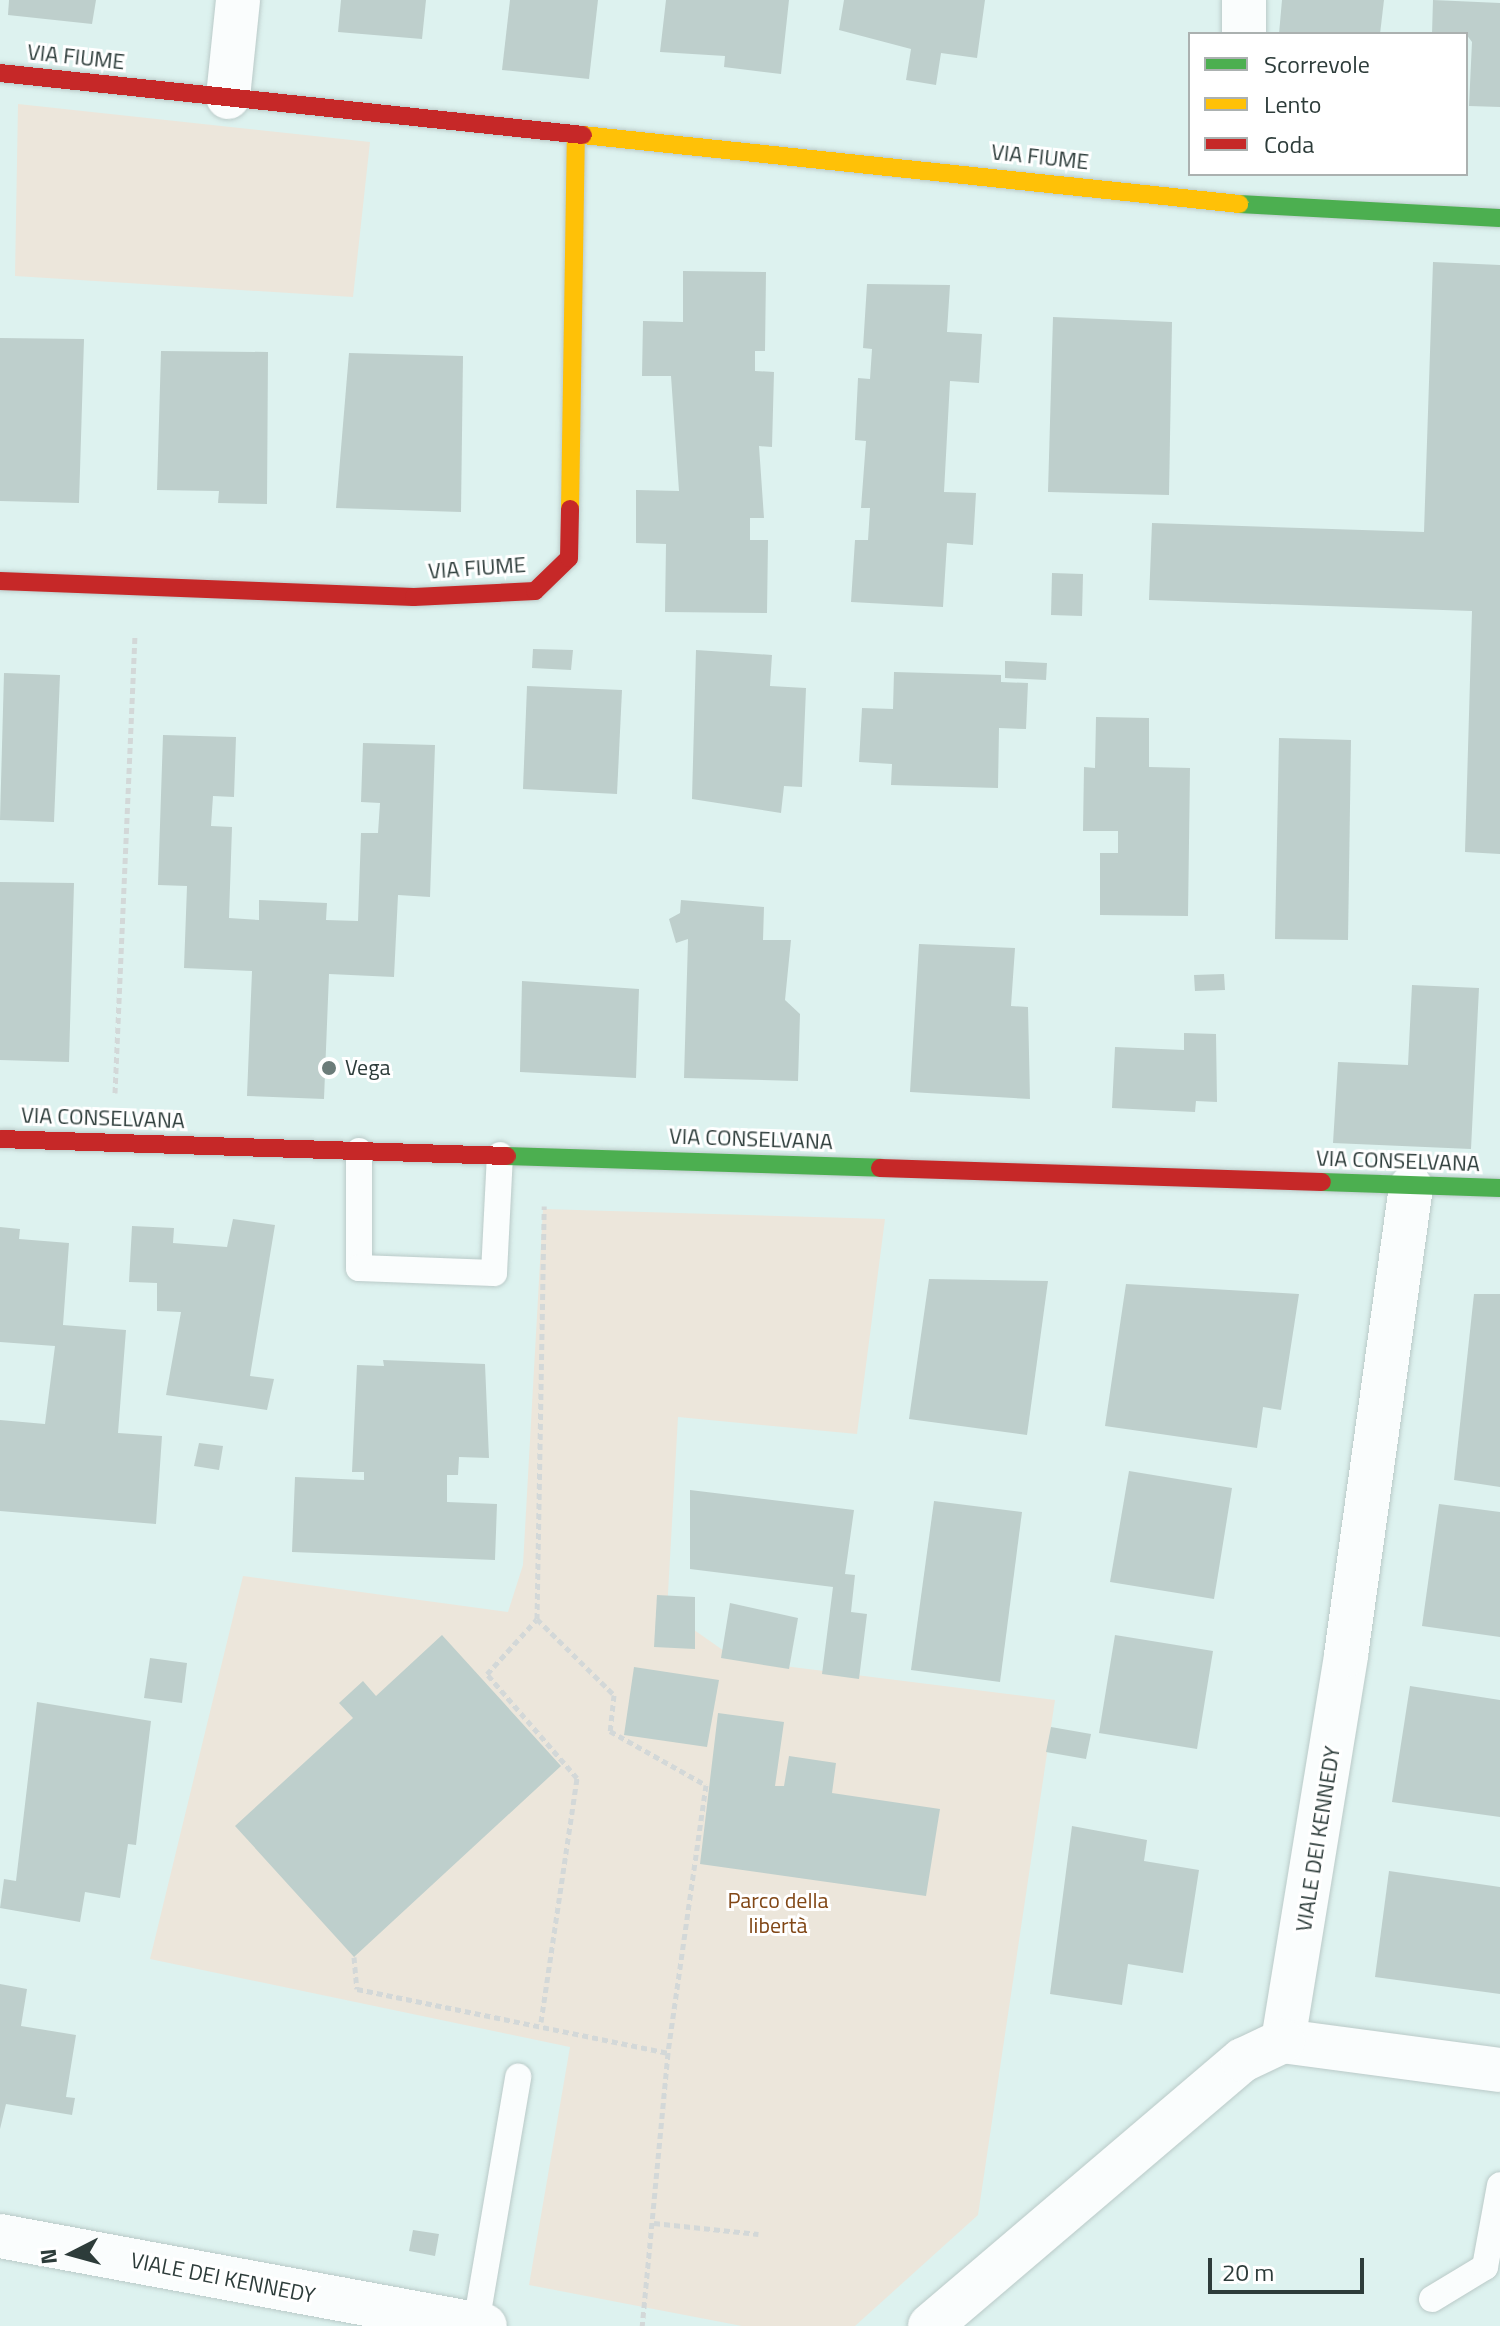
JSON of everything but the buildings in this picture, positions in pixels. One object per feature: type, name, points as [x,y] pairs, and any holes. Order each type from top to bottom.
[{"type":"street","points":[[228,97],[238,0]]},
{"type":"street","points":[[1244,0],[1244,32]]},
{"type":"street","name":"VIA FIUME","points":[[0,73],[576,134],[1240,189],[1500,218]]},
{"type":"street","name":"VIA FIUME","points":[[0,581],[414,597],[535,591],[569,558],[576,134]]},
{"type":"street","name":"VIA CONSELVANA","points":[[0,1139],[1500,1188]]},
{"type":"street","name":"VIALE DEI KENNEDY","points":[[1283,2041],[1346,1655],[1411,1187]]},
{"type":"street","points":[[930,2326],[1243,2060],[1283,2041],[1500,2070]]},
{"type":"street","name":"VIALE DEI KENNEDY","points":[[0,2236],[463,2324]]},
{"type":"lane","points":[[359,1151],[359,1268],[494,1273],[500,1155]]},
{"type":"lane","points":[[463,2324],[518,2077]]},
{"type":"lane","points":[[1432,2299],[1485,2267],[1500,2185]]},
{"type":"path","points":[[113,1142],[137,586]]},
{"type":"path","points":[[541,2022],[577,1778],[487,1674],[537,1619],[544,1156]]},
{"type":"path","points":[[537,1619],[614,1695],[610,1731],[706,1785],[668,2053],[642,2326]]},
{"type":"path","points":[[354,1957],[357,1989],[541,2022],[668,2053]]},
{"type":"path","points":[[654,2223],[758,2234]]},
{"type":"green space","points":[[18,104],[370,142],[353,297],[15,276]]},
{"type":"green space","name":"Parco della libertà","points":[[543,1209],[885,1219],[857,1434],[678,1417],[667,1611],[737,1660],[1055,1700],[978,2215],[855,2326],[742,2326],[529,2285],[570,2047],[150,1959],[243,1576],[508,1612],[523,1565]]},
{"type":"traffic: fast","points":[[1239,204],[1500,218]]},
{"type":"traffic: fast","points":[[507,1156],[880,1168]]},
{"type":"traffic: fast","points":[[1322,1182],[1500,1188]]},
{"type":"traffic: slow","points":[[570,509],[576,134]]},
{"type":"traffic: slow","points":[[583,135],[1239,204]]},
{"type":"traffic: jam","points":[[0,73],[583,135]]},
{"type":"traffic: jam","points":[[0,581],[414,597],[535,591],[569,558],[570,509]]},
{"type":"traffic: jam","points":[[0,1139],[507,1156]]},
{"type":"traffic: jam","points":[[880,1168],[1322,1182]]},
{"type":"place","name":"Vega","points":[[329,1068]]}]
